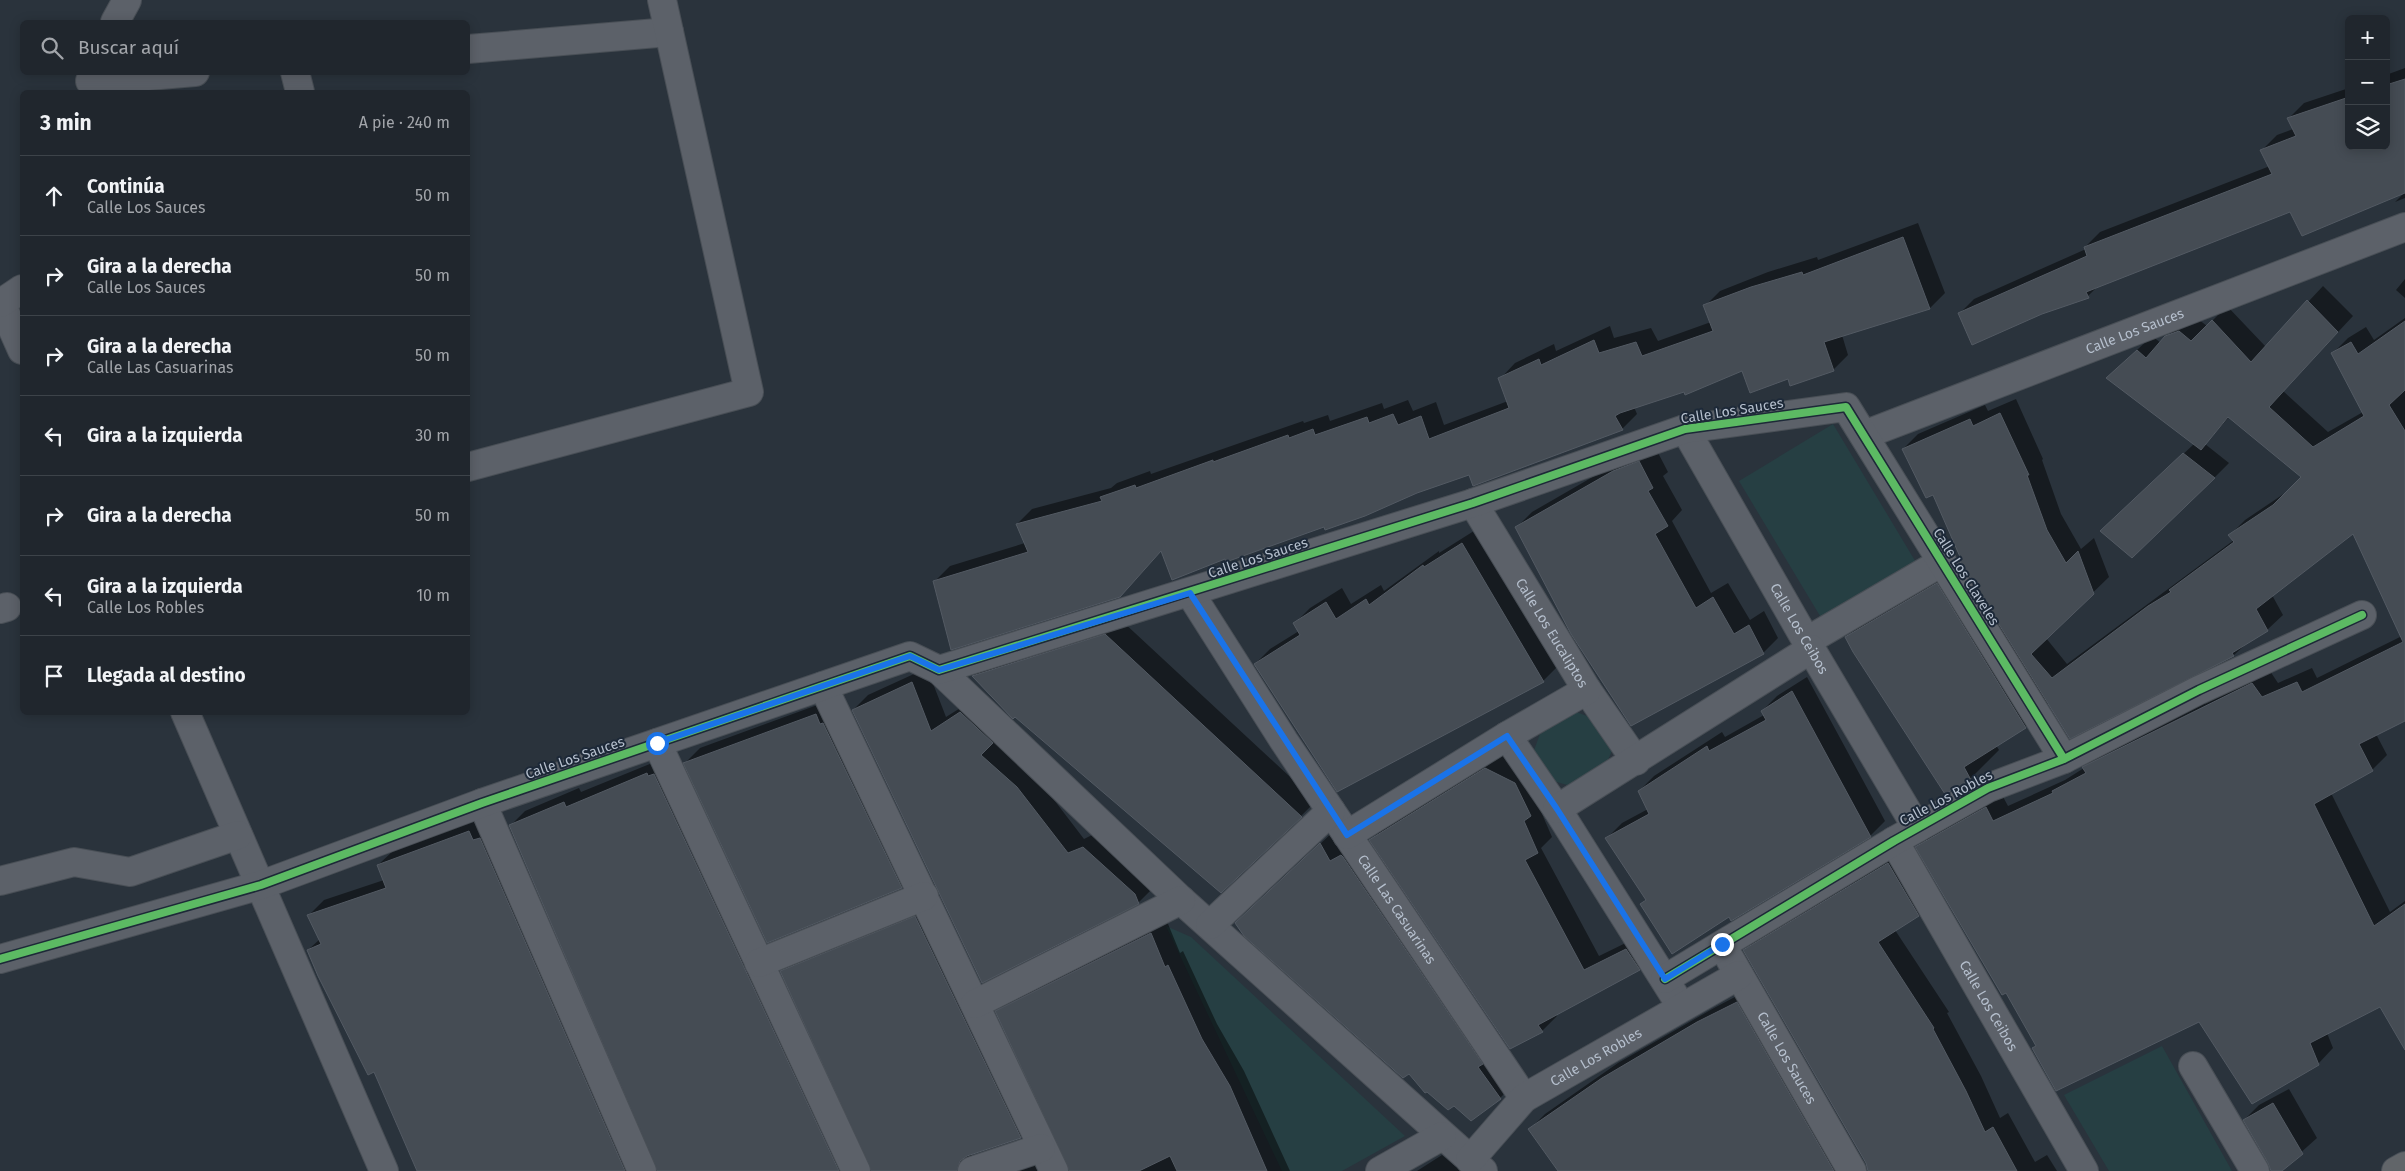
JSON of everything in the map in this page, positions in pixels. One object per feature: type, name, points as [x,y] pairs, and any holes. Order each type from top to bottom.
[{"type":"highway","points":[[2396,1171],[2405,1166]]},
{"type":"street","points":[[116,20],[127,0]]},
{"type":"street","points":[[470,466],[749,392],[662,0]]},
{"type":"street","points":[[470,49],[669,32]]},
{"type":"street","points":[[91,82],[164,75]]},
{"type":"street","points":[[296,75],[300,90]]},
{"type":"street","name":"Calle Los Sauces","points":[[1864,434],[2405,227]]},
{"type":"street","points":[[8,298],[20,343]]},
{"type":"street","name":"Calle Los Sauces","points":[[0,960],[261,885],[482,803],[910,656],[939,670],[1473,503],[1685,428],[1846,407]]},
{"type":"street","name":"Calle Los Claveles","points":[[1846,407],[2064,759]]},
{"type":"street","name":"Calle Los Ceibos","points":[[1685,428],[1809,645],[1906,834],[2084,1171]]},
{"type":"street","name":"Calle Los Eucaliptos","points":[[1473,503],[1587,690],[1636,761]]},
{"type":"street","points":[[1557,809],[1636,761],[1809,645],[1942,562]]},
{"type":"street","name":"Calle Las Casuarinas","points":[[1190,593],[1331,811],[1524,1098]]},
{"type":"street","name":"Calle Los Robles","points":[[1665,979],[1906,834],[1988,788],[2064,759],[2199,690],[2362,615]]},
{"type":"street","points":[[939,670],[1181,900],[1476,1165]]},
{"type":"street","points":[[823,686],[1047,1159],[972,1171]]},
{"type":"street","points":[[1347,835],[1507,736],[1587,690]]},
{"type":"street","points":[[186,715],[384,1171]]},
{"type":"street","points":[[1507,736],[1557,809],[1682,1008]]},
{"type":"street","points":[[657,743],[856,1171]]},
{"type":"street","points":[[482,803],[642,1171]]},
{"type":"street","points":[[1210,925],[1331,811]]},
{"type":"street","points":[[0,881],[74,862],[130,872],[238,834]]},
{"type":"street","points":[[759,963],[924,896]]},
{"type":"street","points":[[975,1004],[1181,900]]},
{"type":"street","name":"Calle Los Sauces","points":[[1722,944],[1852,1171]]},
{"type":"street","name":"Calle Los Robles","points":[[1476,1165],[1524,1098],[1739,975]]},
{"type":"street","points":[[2193,1066],[2255,1171]]},
{"type":"street","points":[[1380,1171],[1442,1136]]},
{"type":"green space","points":[[1833,424],[1917,564],[1823,621],[1739,481]]},
{"type":"green space","points":[[1571,710],[1600,721],[1614,746],[1602,774],[1578,788],[1546,779],[1533,753],[1544,723]]},
{"type":"green space","points":[[1166,926],[1191,937],[1405,1136],[1342,1171],[1282,1171]]},
{"type":"green space","points":[[2162,1046],[2232,1171],[2109,1171],[2064,1095]]},
{"type":"building","points":[[2405,79],[2405,193],[2302,236],[2290,212],[2086,292],[2089,298],[2042,314],[1972,345],[1958,313],[2087,256],[2084,247],[2272,174],[2260,150],[2296,136],[2287,118],[2345,98],[2345,150],[2390,150],[2390,84]]},
{"type":"building","points":[[1903,237],[1930,309],[1824,342],[1834,371],[1790,386],[1788,379],[1750,393],[1742,371],[1685,395],[1684,392],[1620,413],[1615,416],[1623,430],[1473,486],[1469,475],[1417,493],[1365,516],[1325,530],[1324,527],[1226,562],[1225,559],[1172,580],[1161,551],[1120,597],[951,650],[933,581],[1028,552],[1016,524],[1102,501],[1100,497],[1135,485],[1136,488],[1288,435],[1289,438],[1313,429],[1315,435],[1367,417],[1369,423],[1393,414],[1398,425],[1421,416],[1429,439],[1509,408],[1498,378],[1539,359],[1541,365],[1594,340],[1599,353],[1636,342],[1642,356],[1713,331],[1703,305],[1751,287],[1802,272],[1803,275]]},
{"type":"building","points":[[2307,300],[2338,332],[2269,407],[2313,447],[2364,416],[2331,353],[2351,342],[2358,354],[2405,321],[2405,390],[2389,405],[2405,431],[2405,721],[2359,744],[2373,771],[2314,804],[2374,926],[2405,904],[2405,1050],[2380,1007],[2310,1043],[2319,1065],[2252,1104],[2199,1022],[2056,1091],[2032,1048],[2036,1046],[2006,993],[2002,995],[1915,847],[1986,807],[1993,821],[2053,793],[2052,791],[2086,773],[2082,767],[2252,683],[2262,697],[2297,682],[2302,692],[2403,642],[2353,534],[2256,609],[2268,631],[2232,653],[2234,656],[2070,739],[1959,560],[1961,559],[1933,495],[1926,498],[1902,449],[1970,419],[1973,426],[2000,413],[2029,475],[2027,475],[2047,530],[2066,563],[2078,551],[2094,594],[2031,654],[2052,678],[2148,606],[2171,592],[2169,590],[2234,542],[2228,535],[2273,505],[2301,477],[2228,417],[2201,450],[2106,378],[2137,350],[2146,358],[2165,336],[2179,331],[2191,341],[2212,320],[2251,362]]},
{"type":"building","points":[[2183,453],[2215,478],[2132,558],[2100,531]]},
{"type":"building","points":[[1639,461],[1653,488],[1648,491],[1668,526],[1655,534],[1696,608],[1713,597],[1734,634],[1749,625],[1764,654],[1631,726],[1571,634],[1515,527],[1613,471]]},
{"type":"building","points":[[1462,543],[1544,682],[1337,792],[1254,664],[1300,635],[1293,623],[1326,602],[1336,619],[1366,599],[1369,605],[1423,565],[1424,567]]},
{"type":"building","points":[[1937,583],[2026,728],[1964,767],[1971,780],[1945,794],[1845,637]]},
{"type":"building","points":[[1105,634],[1302,817],[1221,893],[1015,717],[1013,719],[972,676]]},
{"type":"building","points":[[912,682],[931,731],[960,712],[993,743],[981,755],[1017,787],[1068,853],[1083,847],[1135,894],[1139,904],[982,983],[852,710]]},
{"type":"building","points":[[1792,691],[1871,837],[1731,921],[1729,917],[1672,954],[1640,904],[1646,900],[1605,838],[1649,814],[1638,791],[1707,746],[1709,751],[1766,720],[1761,711]]},
{"type":"building","points":[[816,714],[820,724],[823,723],[902,888],[767,943],[683,763]]},
{"type":"building","points":[[1485,768],[1515,783],[1531,816],[1524,821],[1538,853],[1525,860],[1584,970],[1626,949],[1640,970],[1538,1025],[1543,1032],[1510,1049],[1369,840]]},
{"type":"building","points":[[647,773],[648,776],[654,774],[839,1171],[657,1171],[509,825],[564,802],[566,807]]},
{"type":"building","points":[[469,831],[473,840],[480,838],[625,1171],[417,1171],[374,1072],[368,1075],[318,976],[307,950],[321,944],[307,915],[386,888],[377,865]]},
{"type":"building","points":[[1320,843],[1330,861],[1341,855],[1343,857],[1483,1064],[1478,1067],[1501,1099],[1471,1121],[1454,1106],[1448,1110],[1427,1092],[1425,1093],[1409,1074],[1403,1078],[1244,936],[1235,923]]},
{"type":"building","points":[[1888,863],[1919,916],[1878,942],[1934,1028],[1985,1132],[1993,1127],[2017,1171],[1868,1171],[1866,1163],[1743,950]]},
{"type":"building","points":[[915,916],[1021,1138],[967,1156],[960,1161],[957,1171],[871,1171],[780,971]]},
{"type":"building","points":[[1151,933],[1165,967],[1168,965],[1202,1039],[1230,1086],[1267,1171],[1177,1171],[1170,1156],[1139,1171],[1069,1171],[995,1011]]},
{"type":"building","points":[[1737,1002],[1834,1171],[1558,1171],[1528,1129],[1602,1078],[1697,1022]]},
{"type":"building","points":[[2273,1103],[2303,1154],[2282,1171],[2271,1171],[2243,1120]]},
{"type":"cycle path","points":[[0,959],[261,885],[482,803],[910,656],[939,670],[1473,503],[1685,429],[1846,407],[2064,759]]},
{"type":"cycle path","points":[[1665,979],[1894,841],[1988,788],[2064,759],[2199,690],[2362,615]]},
{"type":"route","points":[[657,743],[910,656],[939,670],[1190,593],[1284,741],[1347,835],[1507,736],[1557,809],[1665,979],[1722,944]]}]
